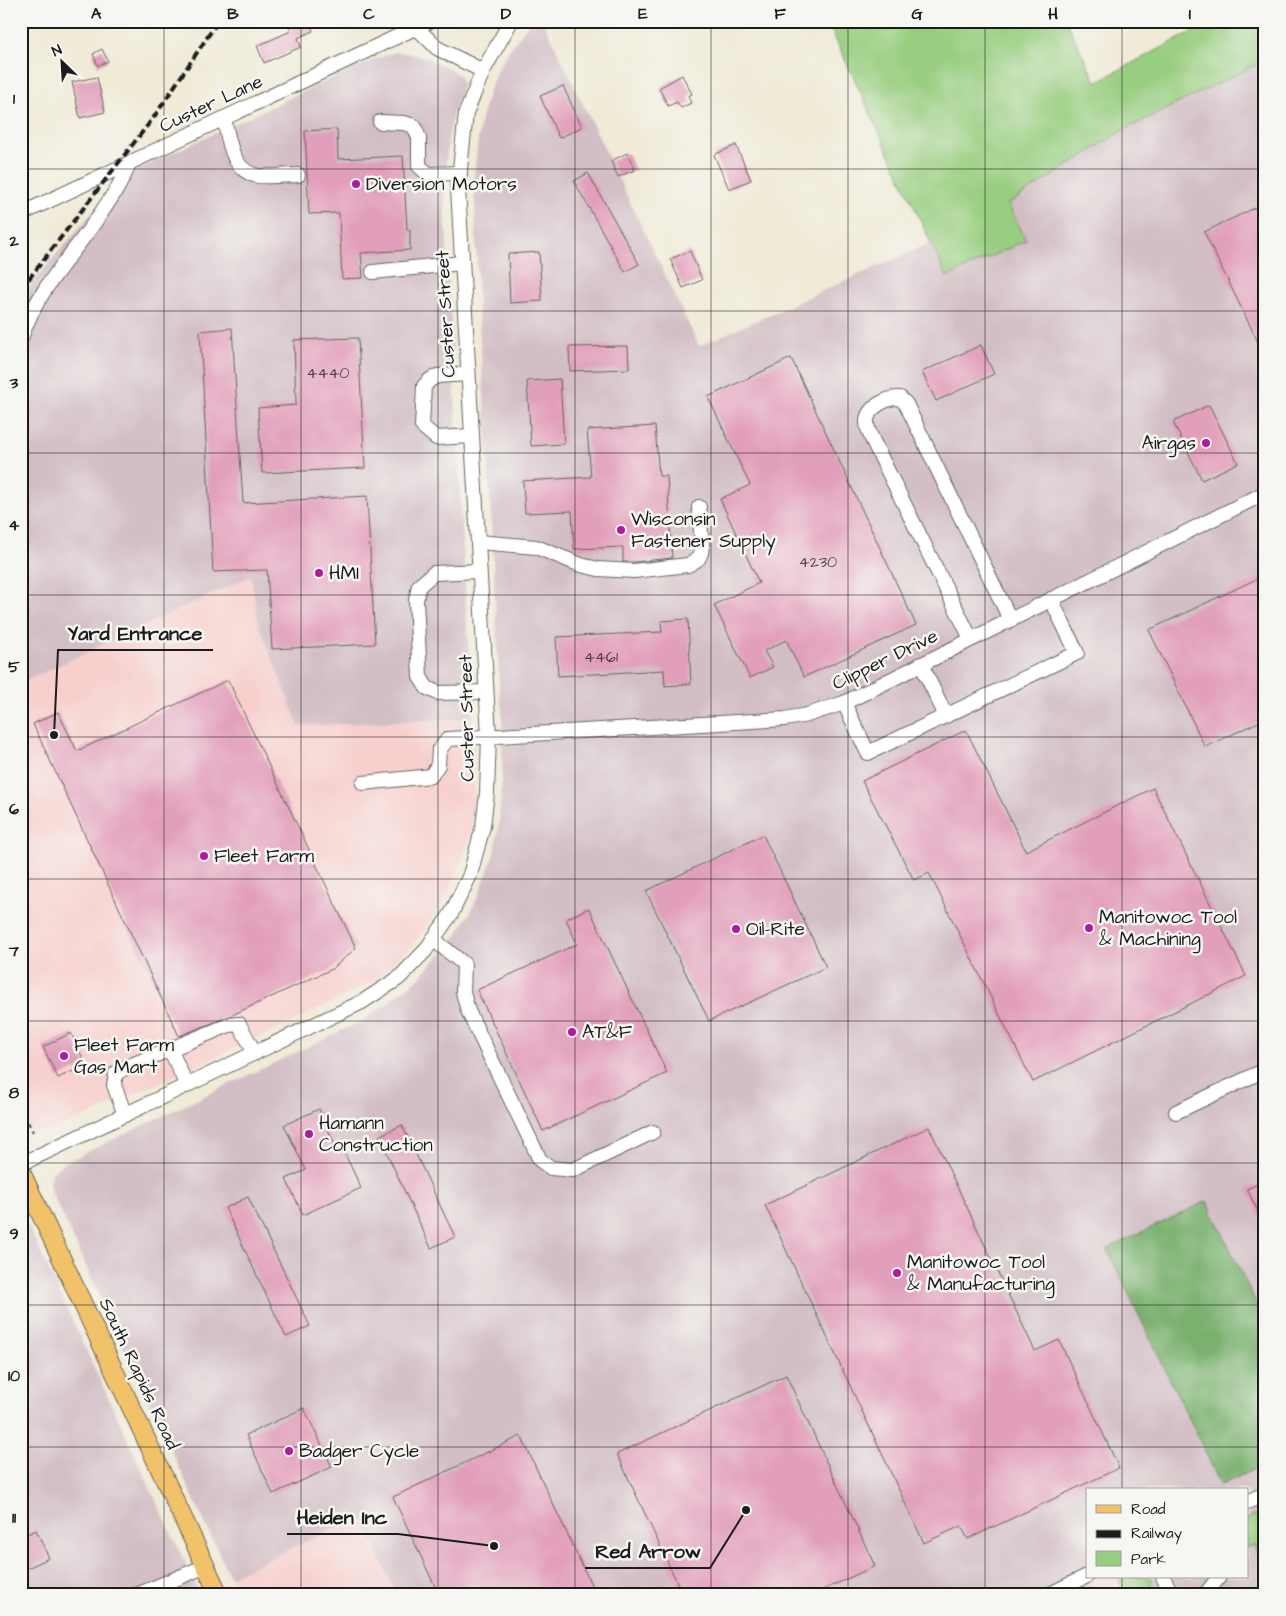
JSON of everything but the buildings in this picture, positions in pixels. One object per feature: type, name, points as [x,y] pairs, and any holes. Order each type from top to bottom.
[{"type":"main road","name":"South Rapids Road","points":[[21,1172],[219,1595]]},
{"type":"street","name":"Custer Lane","points":[[21,214],[430,21]]},
{"type":"street","name":"Custer Street","points":[[21,1164],[362,1002],[399,978],[425,951],[450,914],[470,875],[483,826],[487,793],[489,736],[458,188],[466,113],[483,71],[511,21]]},
{"type":"street","points":[[417,28],[437,48],[483,71]]},
{"type":"street","points":[[224,118],[233,153],[240,167],[255,175],[298,175]]},
{"type":"street","points":[[380,122],[404,123],[414,126],[419,138],[419,166],[428,174],[460,173]]},
{"type":"street","points":[[21,338],[28,317],[39,298],[114,194],[124,179],[129,163]]},
{"type":"street","points":[[373,272],[462,263]]},
{"type":"street","points":[[468,374],[437,376],[424,386],[422,426],[436,438],[472,436]]},
{"type":"street","points":[[971,638],[872,439],[867,423],[869,414],[885,400],[900,398],[906,404],[1010,619]]},
{"type":"street","name":"Clipper Drive","points":[[363,783],[431,776],[438,766],[439,750],[448,739],[785,719],[807,715],[844,702],[1265,493]]},
{"type":"street","points":[[478,542],[536,547],[573,562],[598,569],[634,571],[688,565],[698,559],[701,553],[699,507]]},
{"type":"street","points":[[479,571],[434,573],[419,586],[416,610],[420,677],[427,688],[438,693],[486,692]]},
{"type":"street","points":[[844,702],[868,753],[1077,653],[1051,599]]},
{"type":"street","points":[[921,664],[946,716]]},
{"type":"street","points":[[433,939],[464,964],[463,992],[468,1011],[540,1160],[551,1168],[573,1170],[652,1132]]},
{"type":"street","points":[[125,1115],[114,1085],[116,1073],[229,1025],[239,1024],[255,1053]]},
{"type":"street","points":[[170,1049],[187,1086]]},
{"type":"street","points":[[1176,1112],[1265,1070]]},
{"type":"street","points":[[1248,1502],[1265,1494]]},
{"type":"street","points":[[137,1595],[206,1566]]},
{"type":"street","points":[[1048,1595],[1086,1576]]},
{"type":"street","points":[[1164,1578],[1172,1595]]},
{"type":"street","points":[[1205,1595],[1218,1578]]},
{"type":"path","points":[[21,1108],[33,1132]]},
{"type":"shaded area","points":[[531,21],[543,21],[699,346],[930,243],[947,277],[1026,239],[1008,204],[1122,131],[1265,60],[1265,1595],[1136,1595],[1128,1578],[1248,1578],[1248,1488],[1086,1488],[1086,1578],[1096,1595],[397,1595],[361,1516],[230,1577],[49,1184],[52,1173],[62,1164],[364,1020],[419,978],[455,938],[470,913],[481,889],[494,854],[499,823],[502,775],[502,709],[478,307],[474,175],[480,123],[489,90],[497,71],[510,49]]},
{"type":"shaded area","points":[[395,52],[424,57],[442,65],[459,75],[463,85],[453,114],[448,141],[444,188],[472,718],[299,726],[259,625],[251,576],[21,683],[21,296],[123,176],[367,62]]},
{"type":"shaded area","points":[[251,576],[259,625],[299,726],[472,718],[475,762],[474,796],[470,837],[463,857],[436,914],[409,949],[374,981],[294,1021],[87,1116],[53,1130],[36,1132],[22,1129],[21,683]]},
{"type":"shaded area","points":[[21,1212],[26,1221],[200,1595],[21,1595]]},
{"type":"shaded area","points":[[361,1516],[397,1595],[238,1595],[230,1577]]},
{"type":"shaded area","points":[[1088,1578],[1128,1578],[1136,1595],[1096,1595]]},
{"type":"green space","points":[[827,21],[1066,21],[1096,82],[1213,21],[1261,21],[1265,29],[1265,60],[1122,131],[1008,204],[1026,240],[947,277]]},
{"type":"green space","points":[[1207,1201],[1265,1322],[1265,1464],[1221,1485],[1107,1249]]},
{"type":"green space","points":[[1265,1510],[1265,1568],[1254,1545],[1248,1548],[1248,1518]]},
{"type":"green space","points":[[1126,1578],[1151,1578],[1152,1580],[1150,1587],[1142,1595],[1126,1595],[1119,1581]]},
{"type":"railway","points":[[21,289],[154,117],[218,21]]},
{"type":"place","name":"Diversion Motors","points":[[356,184]]},
{"type":"place","name":"Airgas","points":[[1206,443]]},
{"type":"place","name":"Wisconsin Fastener Supply","points":[[621,530]]},
{"type":"place","name":"HMI","points":[[319,573]]},
{"type":"place","name":"Yard Entrance","points":[[54,735]]},
{"type":"place","name":"Fleet Farm","points":[[204,856]]},
{"type":"place","name":"Manitowoc Tool & Machining","points":[[1089,928]]},
{"type":"place","name":"Oil-Rite","points":[[736,929]]},
{"type":"place","name":"AT&F","points":[[572,1032]]},
{"type":"place","name":"Fleet Farm Gas Mart","points":[[64,1056]]},
{"type":"place","name":"Hamann Construction","points":[[309,1134]]},
{"type":"place","name":"Manitowoc Tool & Manufacturing","points":[[897,1273]]},
{"type":"place","name":"Badger Cycle","points":[[289,1451]]},
{"type":"place","name":"Red Arrow","points":[[746,1510]]},
{"type":"place","name":"Heiden Inc","points":[[494,1546]]}]
